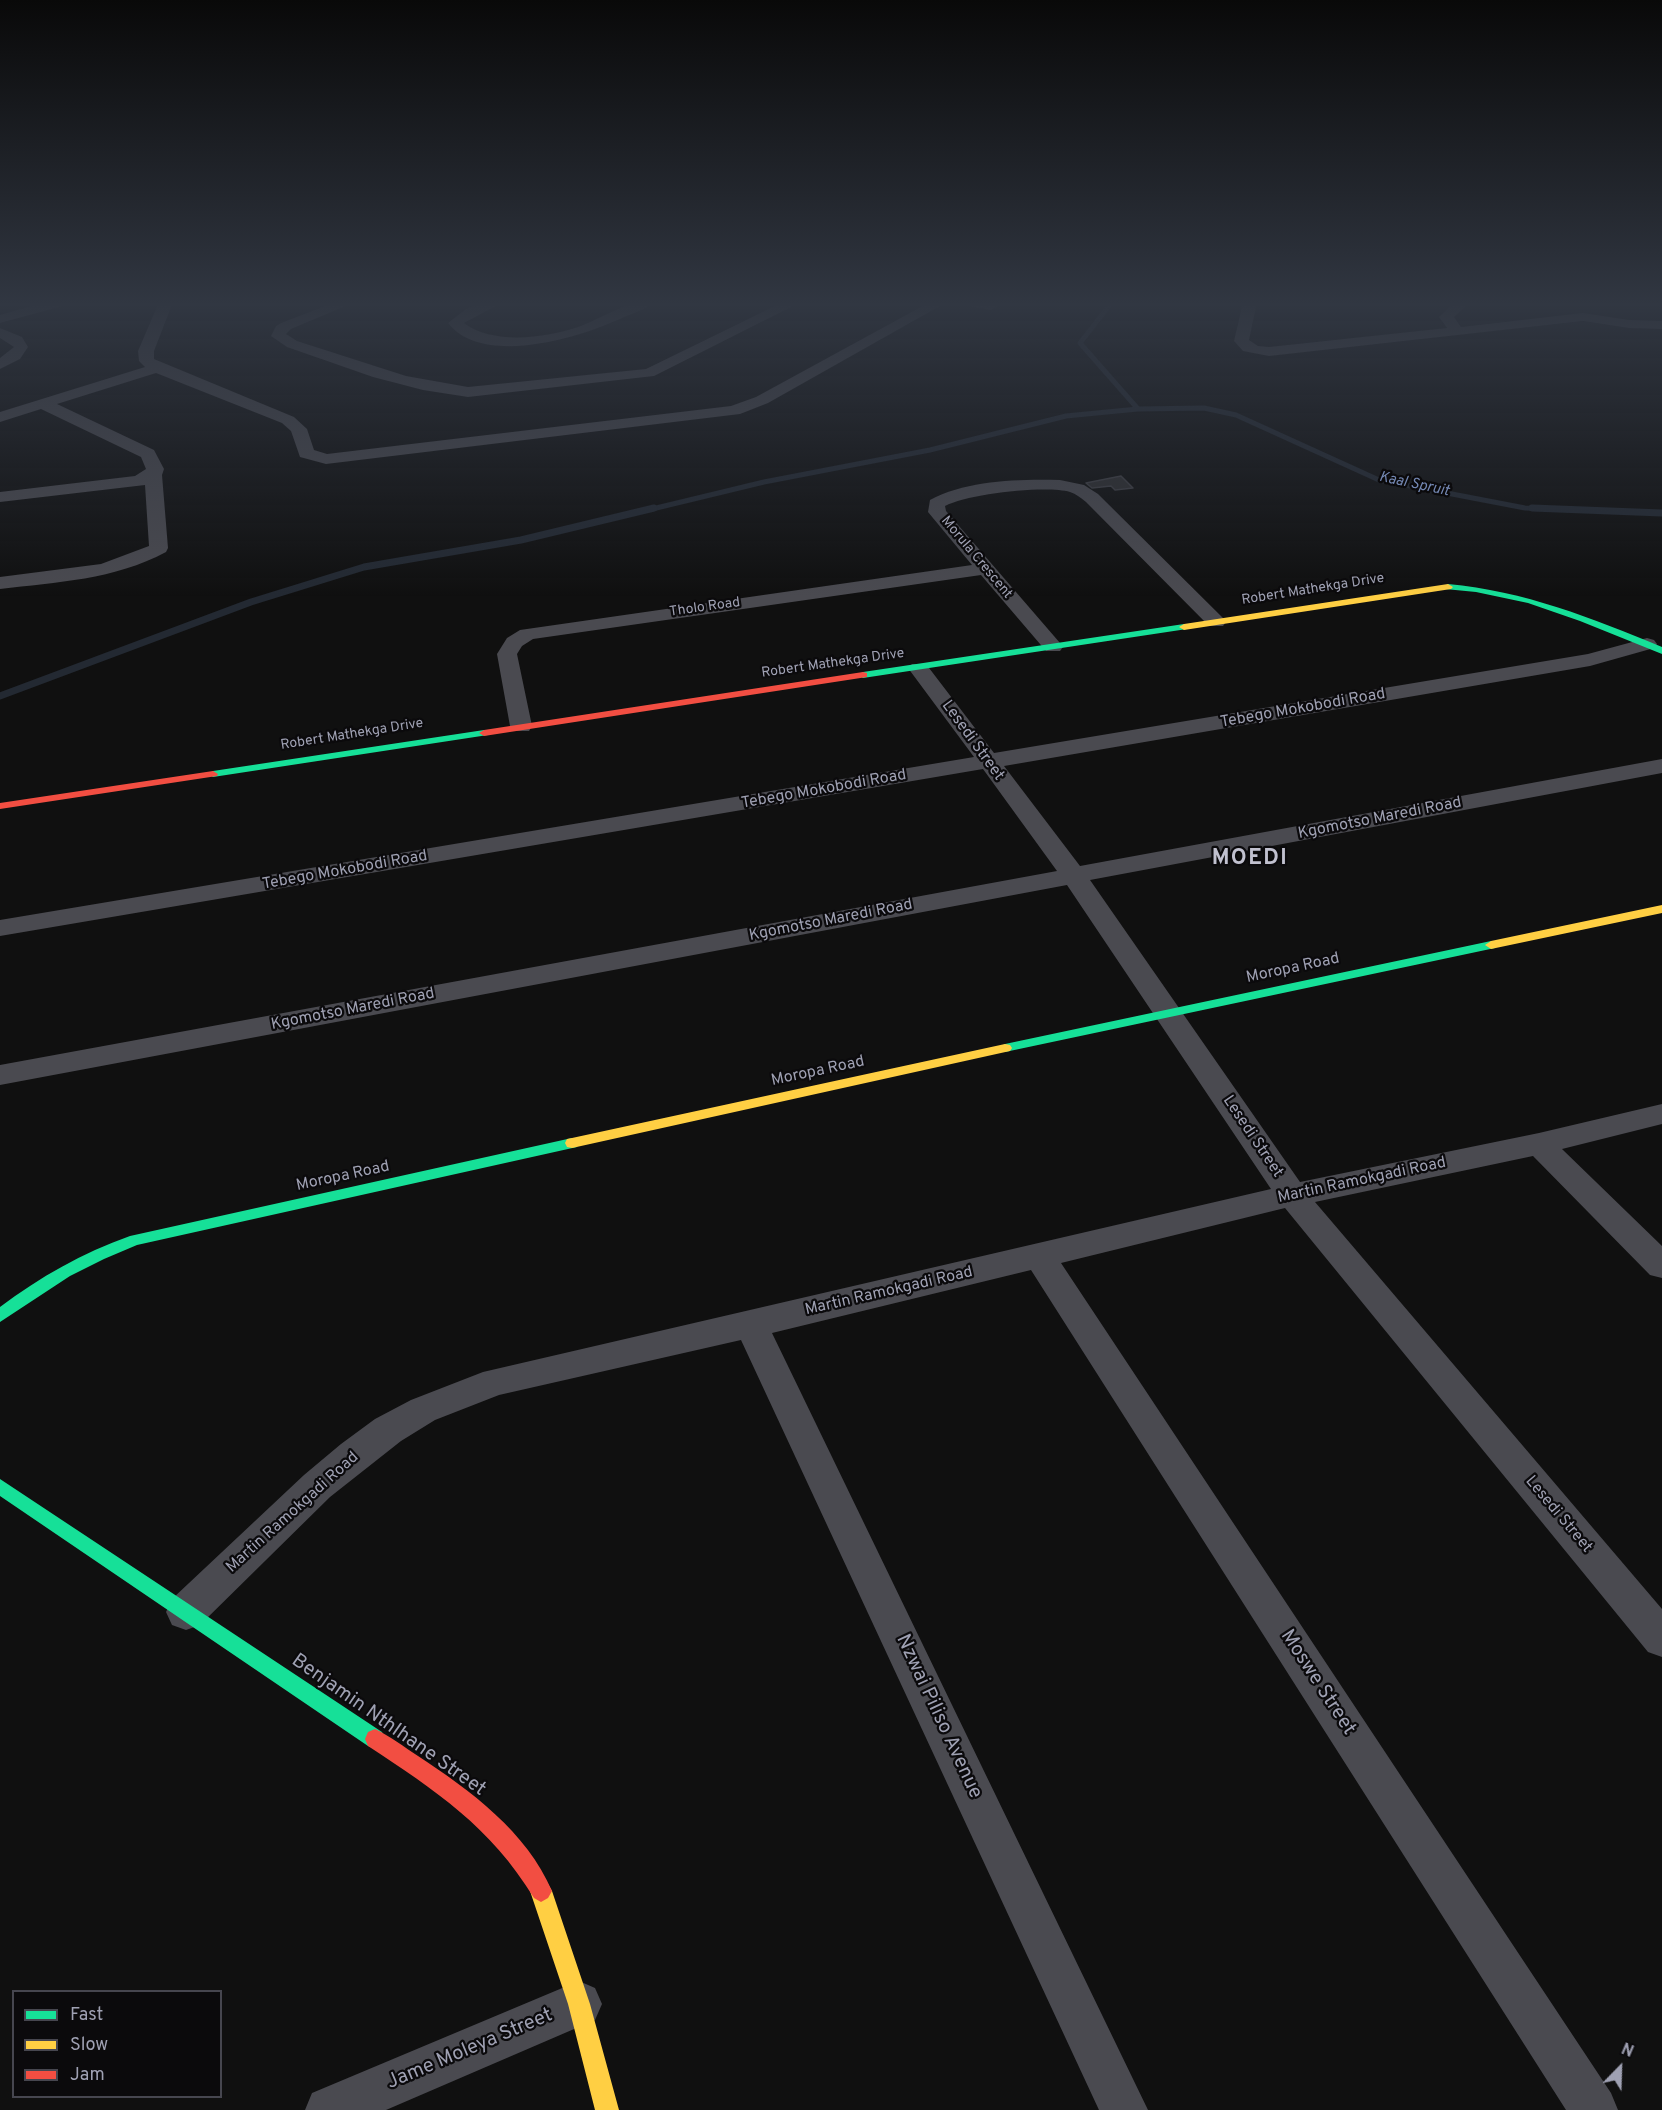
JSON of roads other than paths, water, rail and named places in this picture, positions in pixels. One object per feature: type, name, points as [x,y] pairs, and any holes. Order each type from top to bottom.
[{"type":"street","points":[[0,417],[54,400]]},
{"type":"street","points":[[239,400],[288,420],[299,429],[304,450],[310,456],[326,459],[735,411],[761,400]]},
{"type":"street","points":[[0,583],[112,568],[141,559],[159,548],[153,475],[155,469],[148,454],[43,404]]},
{"type":"street","points":[[0,497],[139,481],[153,475]]},
{"type":"street","name":"Morula Crescent","points":[[1053,647],[937,512],[936,504],[953,495],[1037,485],[1072,487],[1092,498],[1216,622]]},
{"type":"street","name":"Tholo Road","points":[[521,726],[507,654],[514,642],[527,634],[545,629],[985,569]]},
{"type":"street","name":"Robert Mathekga Drive","points":[[0,806],[1436,588],[1463,587],[1524,598],[1654,647]]},
{"type":"street","name":"Tebego Mokobodi Road","points":[[0,928],[988,763],[1590,660],[1654,647]]},
{"type":"street","name":"Lesedi Street","points":[[919,668],[1074,876],[1292,1195],[1662,1639]]},
{"type":"street","name":"Kgomotso Maredi Road","points":[[0,1076],[1662,766]]},
{"type":"street","name":"Moropa Road","points":[[0,1316],[60,1271],[97,1252],[135,1240],[1168,1012],[1662,909]]},
{"type":"street","name":"Martin Ramokgadi Road","points":[[186,1612],[317,1486],[388,1430],[423,1410],[495,1382],[751,1325],[1292,1195],[1539,1144],[1662,1114]]},
{"type":"street","points":[[1539,1144],[1662,1266]]},
{"type":"street","name":"Moswe Street","points":[[1039,1256],[1594,2110]]},
{"type":"street","name":"Nzwai Piliso Avenue","points":[[751,1325],[1124,2110]]},
{"type":"street","name":"Benjamin Nthlhane Street","points":[[0,1487],[448,1788],[504,1834],[525,1861],[543,1896],[579,2004],[607,2110]]},
{"type":"street","name":"Jame Moleya Street","points":[[329,2110],[579,2004]]},
{"type":"waterway","name":"Kaal Spruit","points":[[1131,400],[1138,409]]},
{"type":"waterway","name":"Kaal Spruit","points":[[1138,409],[1204,408],[1236,415],[1379,480],[1525,508],[1573,510]]},
{"type":"waterway","points":[[648,510],[764,482],[930,450],[1066,416],[1138,409]]},
{"type":"waterway","points":[[0,696],[251,602],[364,567],[521,540],[654,508]]},
{"type":"waterway","name":"Kaal Spruit","points":[[1532,508],[1662,513]]},
{"type":"district","name":"MOEDI","points":[[1250,860]]}]
